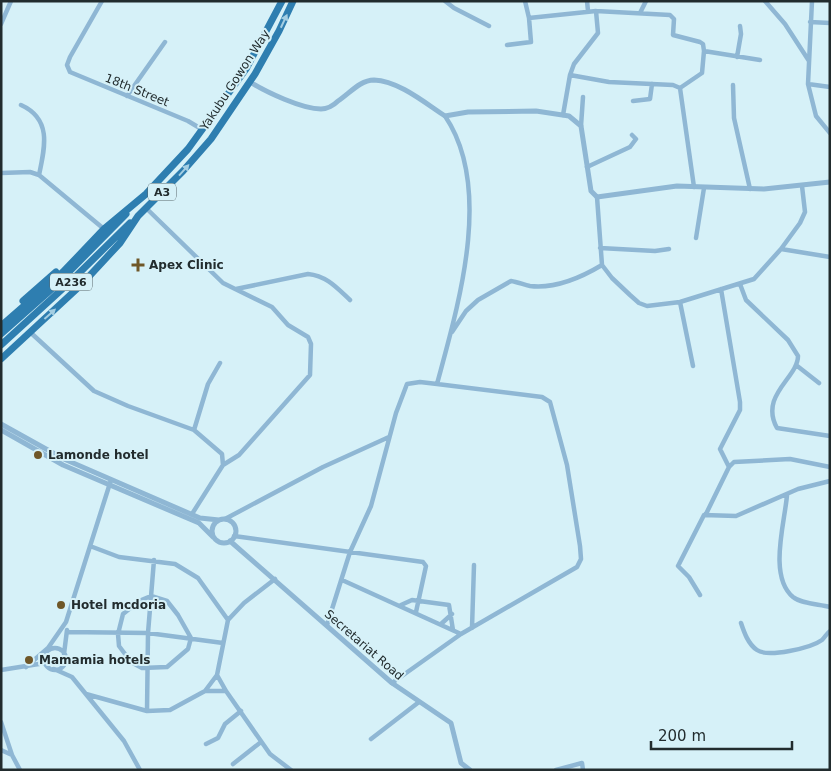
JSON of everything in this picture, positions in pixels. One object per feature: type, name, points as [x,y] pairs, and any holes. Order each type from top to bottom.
[{"type":"highway","name":"Yakubu Gowon Way","points":[[1,326],[47,287],[104,229],[134,204],[204,130],[254,58],[282,1]]},
{"type":"highway","name":"Yakubu Gowon Way","points":[[1,359],[81,285],[120,243],[138,216],[211,139],[250,82],[279,31],[293,1]]},
{"type":"highway","name":"A236","points":[[1,334],[71,271],[116,227],[134,204]]},
{"type":"highway","name":"A236","points":[[1,345],[138,216]]},
{"type":"highway","points":[[1,320],[86,248]]},
{"type":"street","points":[[1,24],[11,1]]},
{"type":"street","name":"18th Street","points":[[102,1],[67,65],[74,75],[188,121],[204,130]]},
{"type":"street","points":[[445,1],[454,8],[489,26]]},
{"type":"street","points":[[507,45],[531,42],[525,1]]},
{"type":"street","points":[[587,1],[588,11]]},
{"type":"street","points":[[640,13],[646,1]]},
{"type":"street","points":[[765,1],[785,24],[810,62]]},
{"type":"street","points":[[812,1],[808,84],[816,116],[830,133]]},
{"type":"street","points":[[529,18],[588,11],[670,15],[674,19],[673,35],[703,44],[702,73],[680,88],[652,84],[608,82],[570,75]]},
{"type":"street","points":[[563,115],[570,75],[574,64],[598,33],[596,11]]},
{"type":"street","points":[[810,22],[830,24]]},
{"type":"street","points":[[737,56],[741,34],[740,26]]},
{"type":"street","points":[[128,96],[165,42]]},
{"type":"street","points":[[704,51],[760,60]]},
{"type":"street","points":[[250,82],[262,89],[308,106],[322,109],[337,102],[362,83],[371,80],[379,81],[408,92],[445,116],[456,132],[469,189],[462,288],[437,384]]},
{"type":"street","points":[[633,101],[650,99],[652,84]]},
{"type":"street","points":[[808,84],[830,86]]},
{"type":"street","points":[[733,85],[734,118],[750,190]]},
{"type":"street","points":[[680,88],[694,187]]},
{"type":"street","points":[[582,98],[581,126],[591,191],[597,197],[602,265],[612,278],[642,305],[680,302],[740,284],[759,274],[800,223],[805,212],[802,186]]},
{"type":"street","points":[[21,104],[37,115],[44,126],[39,175]]},
{"type":"street","points":[[445,116],[478,112],[536,112],[563,115],[576,120],[581,126]]},
{"type":"street","points":[[587,167],[630,147],[636,139],[632,135]]},
{"type":"street","points":[[1,173],[30,172],[39,175],[104,229]]},
{"type":"street","points":[[597,197],[666,188],[694,187],[750,190],[830,182]]},
{"type":"street","points":[[696,238],[704,188]]},
{"type":"street","points":[[146,208],[223,283],[272,307],[288,325],[308,337],[311,344],[311,372],[308,377],[239,455],[223,465],[192,514]]},
{"type":"street","points":[[600,248],[654,251],[669,248]]},
{"type":"street","points":[[781,249],[830,257]]},
{"type":"street","points":[[450,334],[466,311],[478,300],[511,281],[533,286],[548,284],[581,277],[602,265]]},
{"type":"street","points":[[234,289],[308,274],[325,278],[350,300]]},
{"type":"street","points":[[740,284],[750,304],[797,351],[798,359],[796,365],[782,385],[774,403],[775,424],[777,428],[783,431],[830,436]]},
{"type":"street","points":[[722,289],[740,402],[740,410],[720,449],[729,467]]},
{"type":"street","points":[[680,302],[693,366]]},
{"type":"street","points":[[30,332],[94,391],[104,397],[194,430],[222,454],[223,465]]},
{"type":"street","points":[[194,430],[208,384],[220,363]]},
{"type":"street","points":[[796,365],[819,382]]},
{"type":"street","points":[[327,625],[350,552],[371,506],[404,388],[412,382],[437,384],[542,397],[550,402],[567,466],[580,546],[581,559],[578,567],[460,634],[392,683]]},
{"type":"street","points":[[1,424],[49,452],[110,482],[199,523],[220,542],[230,541],[234,536],[234,525],[222,520],[205,520],[192,514],[110,482],[56,461],[1,430]]},
{"type":"street","points":[[213,537],[212,528],[222,520],[323,467],[389,437]]},
{"type":"street","points":[[700,595],[689,577],[678,566],[684,550],[706,514],[729,467],[737,461],[780,459],[830,467]]},
{"type":"street","points":[[706,514],[736,516],[798,489],[830,481]]},
{"type":"street","points":[[45,663],[45,652],[66,622],[110,482]]},
{"type":"street","points":[[787,495],[779,549],[783,580],[792,596],[800,601],[830,608]]},
{"type":"street","points":[[234,536],[423,562],[426,566],[416,612]]},
{"type":"street","name":"Secretariat Road","points":[[230,541],[392,683],[451,723],[461,763],[470,770]]},
{"type":"street","points":[[90,546],[119,557],[175,564],[198,578],[228,620]]},
{"type":"street","points":[[146,711],[148,633],[154,560]]},
{"type":"street","points":[[472,628],[474,565]]},
{"type":"street","points":[[86,694],[146,711],[170,710],[204,691],[217,675],[228,620],[244,604],[275,579]]},
{"type":"street","points":[[342,580],[401,605],[460,634]]},
{"type":"street","points":[[151,596],[167,601],[178,614],[191,638],[188,649],[167,667],[142,668],[130,662],[119,646],[118,634],[123,614],[139,601],[151,596]]},
{"type":"street","points":[[401,605],[412,600],[449,605],[452,614],[453,630]]},
{"type":"street","points":[[441,624],[452,614]]},
{"type":"street","points":[[66,622],[64,664],[72,677],[124,741],[140,770]]},
{"type":"street","points":[[741,623],[746,636],[756,650],[765,654],[786,652],[814,644],[830,631]]},
{"type":"street","points":[[67,632],[148,633],[223,643]]},
{"type":"street","points":[[26,667],[45,652],[55,648],[64,654]]},
{"type":"street","points":[[1,670],[45,663],[72,677]]},
{"type":"street","points":[[54,669],[64,664]]},
{"type":"street","points":[[217,675],[270,754],[289,769]]},
{"type":"street","points":[[204,691],[226,691]]},
{"type":"street","points":[[371,739],[419,702]]},
{"type":"street","points":[[206,744],[218,738],[225,724],[241,711]]},
{"type":"street","points":[[1,722],[12,755],[20,770]]},
{"type":"street","points":[[233,764],[261,742]]},
{"type":"street","points":[[1,750],[12,755]]},
{"type":"street","points":[[556,770],[582,762],[583,770]]},
{"type":"place","name":"Apex Clinic","points":[[138,265]]},
{"type":"place","name":"Lamonde hotel","points":[[38,455]]},
{"type":"place","name":"Hotel mcdoria","points":[[61,605]]},
{"type":"place","name":"Mamamia hotels","points":[[29,660]]}]
